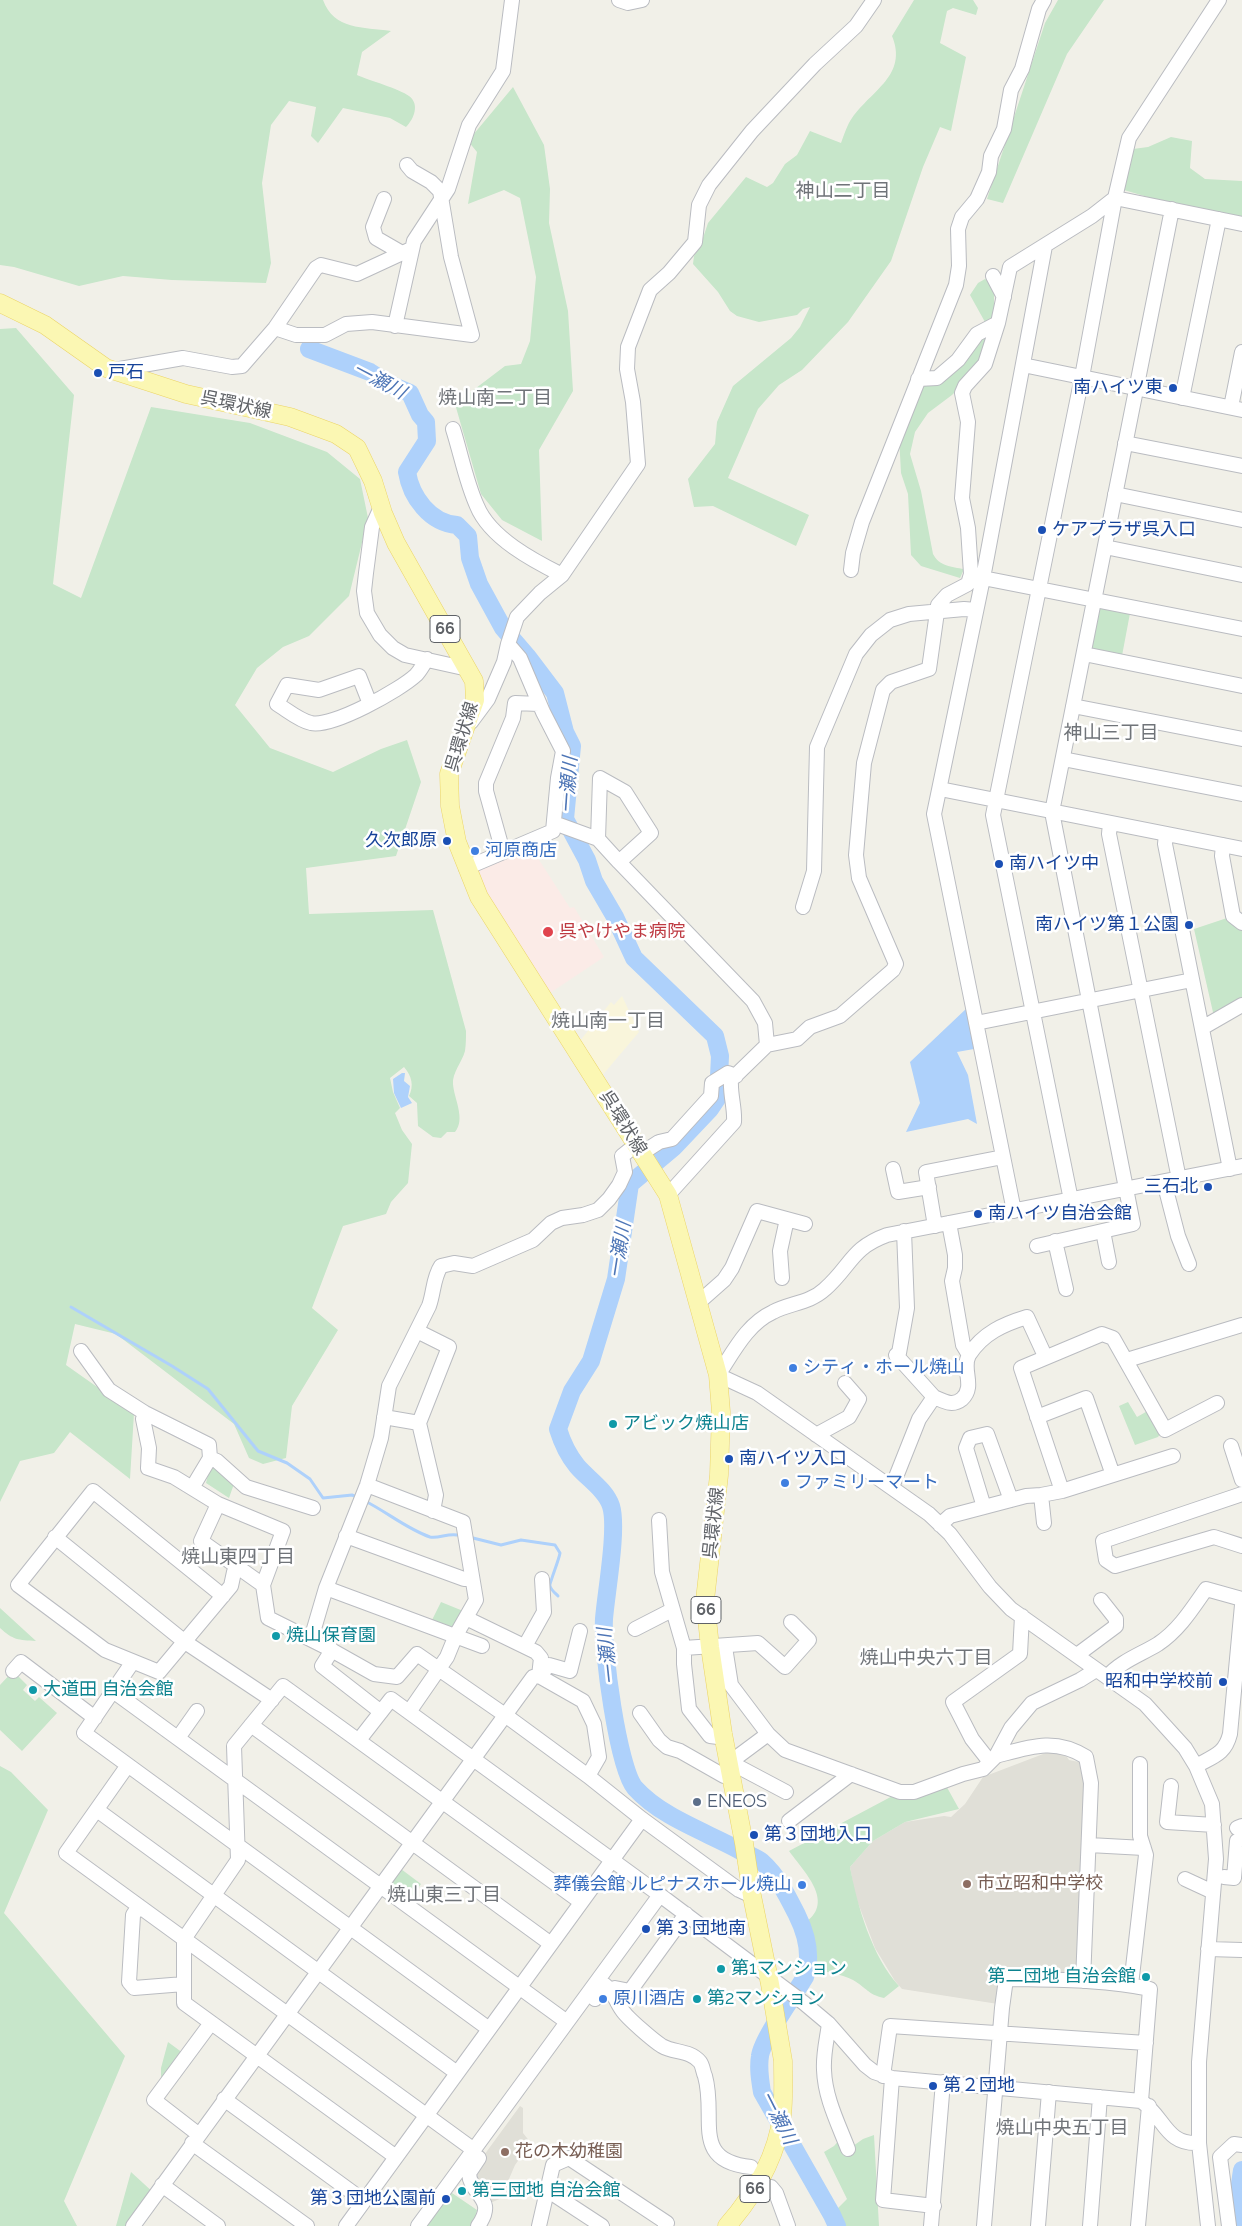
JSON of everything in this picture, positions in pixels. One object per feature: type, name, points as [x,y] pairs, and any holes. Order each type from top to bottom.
[{"type":"main road","name":"呉環状線","points":[[0,303],[45,324],[106,368],[186,394],[290,417],[336,434],[357,448],[373,480],[381,507],[396,543],[474,680],[475,700],[449,774],[450,806],[457,842],[466,868],[479,898],[668,1195],[718,1375],[721,1412],[719,1475],[705,1600],[717,1647],[723,1734],[783,2061],[782,2117],[774,2147],[758,2184],[728,2226]]},
{"type":"street","points":[[395,326],[407,251],[448,189],[469,125],[503,71],[512,0]]},
{"type":"street","points":[[620,0],[628,3],[642,0]]},
{"type":"street","points":[[465,731],[488,699],[504,662],[517,617],[540,593],[562,576],[638,464],[633,402],[627,369],[628,347],[650,290],[669,273],[695,242],[699,205],[709,185],[752,131],[815,64],[856,26],[874,0]]},
{"type":"street","points":[[851,570],[853,553],[862,522],[956,285],[958,229],[962,217],[978,199],[989,172],[991,156],[1004,128],[1011,90],[1022,69],[1039,9],[1044,0]]},
{"type":"street","points":[[1071,1200],[993,814],[1082,377],[1115,198],[1129,138],[1219,0]]},
{"type":"street","points":[[275,328],[296,336],[325,335],[346,324],[372,322],[472,335],[451,257],[440,191],[407,165]]},
{"type":"street","points":[[668,1195],[707,1155],[734,1122],[735,1111],[730,1093],[731,1080],[768,1045],[796,1039],[810,1027],[840,1016],[894,970],[896,964],[859,878],[856,855],[864,762],[884,690],[891,682],[929,669],[938,605],[947,594],[968,584],[971,574],[968,528],[962,498],[968,422],[962,393],[965,386],[985,364],[998,323],[1010,267],[1092,216],[1115,198],[1172,208],[1242,224]]},
{"type":"street","points":[[384,200],[373,227],[376,238],[407,251]]},
{"type":"street","points":[[1037,1246],[1133,1224],[1052,812],[1172,208]]},
{"type":"street","points":[[1182,398],[1219,219]]},
{"type":"street","points":[[1014,1211],[934,814],[983,578],[1045,246]]},
{"type":"street","points":[[112,370],[183,358],[242,366],[275,328],[316,268],[321,265],[357,274],[407,251]]},
{"type":"street","points":[[993,276],[1004,297]]},
{"type":"street","points":[[918,379],[937,378],[958,360],[977,334],[998,323]]},
{"type":"street","points":[[1023,365],[1236,408],[1242,352]]},
{"type":"street","points":[[454,429],[477,508],[486,520],[524,556],[562,576]]},
{"type":"street","points":[[1126,443],[1242,466]]},
{"type":"street","points":[[1115,494],[1242,520]]},
{"type":"street","points":[[381,507],[372,527],[364,591],[366,612],[380,635],[393,648],[405,655],[468,669]]},
{"type":"street","points":[[1105,547],[1242,575]]},
{"type":"street","points":[[983,578],[1242,629]]},
{"type":"street","points":[[803,907],[814,871],[817,748],[856,654],[871,635],[890,620],[909,614],[964,608],[976,610]]},
{"type":"street","points":[[466,868],[553,832],[558,778],[563,751],[520,658],[508,644]]},
{"type":"street","points":[[1084,654],[1242,686]]},
{"type":"street","points":[[370,704],[358,676],[319,690],[287,685],[277,704],[311,723],[328,722],[370,704],[395,691],[417,674],[427,660]]},
{"type":"street","points":[[503,852],[486,791],[486,783],[513,718],[515,703],[540,704]]},
{"type":"street","points":[[1074,706],[1242,739]]},
{"type":"street","points":[[1063,759],[1242,794]]},
{"type":"street","points":[[598,840],[600,778],[625,792],[651,833],[619,862]]},
{"type":"street","points":[[940,789],[1242,849]]},
{"type":"street","points":[[554,823],[598,840],[753,1001],[765,1023],[768,1045]]},
{"type":"street","points":[[1110,823],[1109,834],[1179,1179]]},
{"type":"street","points":[[1166,834],[1165,844],[1202,1028],[1236,1168],[904,1231],[870,1241],[858,1250],[825,1290],[812,1298],[774,1311],[760,1318],[746,1332],[718,1375],[757,1393],[929,1514],[950,1534],[990,1587],[1011,1608],[1144,1704],[1185,1748],[1196,1766],[1212,1804],[1216,1859],[1199,2062],[1199,2142],[1208,2226]]},
{"type":"street","points":[[1223,845],[1222,856],[1233,916],[1242,923]]},
{"type":"street","points":[[976,1022],[1192,980]]},
{"type":"street","points":[[1202,1028],[1242,1005]]},
{"type":"street","points":[[311,1640],[326,1588],[364,1493],[381,1438],[390,1386],[434,1293],[434,1276],[441,1266],[454,1263],[473,1266],[533,1240],[551,1223],[562,1218],[598,1210],[619,1185],[625,1172],[622,1156],[672,1139],[711,1096],[712,1083],[728,1073],[736,1076]]},
{"type":"street","points":[[935,1226],[926,1172],[1003,1156]]},
{"type":"street","points":[[892,1169],[898,1192],[928,1187]]},
{"type":"street","points":[[1164,1182],[1178,1236],[1189,1264]]},
{"type":"street","points":[[698,1303],[724,1280],[732,1268],[757,1211],[805,1224]]},
{"type":"street","points":[[782,1278],[780,1252],[787,1219]]},
{"type":"street","points":[[949,1223],[956,1268],[952,1281],[963,1345],[969,1355]]},
{"type":"street","points":[[904,1231],[907,1308],[899,1354],[896,1355],[934,1397],[950,1404],[958,1402],[966,1395],[969,1384],[966,1363],[969,1355],[988,1334],[1003,1325],[1027,1317],[1046,1356]]},
{"type":"street","points":[[1103,1231],[1110,1262]]},
{"type":"street","points":[[1055,1241],[1066,1289]]},
{"type":"street","points":[[1127,1360],[1242,1325]]},
{"type":"street","points":[[417,1331],[449,1347],[419,1423],[436,1494],[434,1511]]},
{"type":"street","points":[[1062,1490],[1021,1368],[1102,1334],[1113,1338],[1165,1430],[1217,1402]]},
{"type":"street","points":[[81,1351],[109,1390],[145,1412],[209,1445],[210,1458],[192,1488]]},
{"type":"street","points":[[816,1435],[849,1417],[852,1412],[859,1399],[845,1383]]},
{"type":"street","points":[[892,1487],[919,1419],[934,1397]]},
{"type":"street","points":[[1037,1417],[1086,1398],[1113,1475]]},
{"type":"street","points":[[145,1412],[143,1419],[149,1448],[148,1468],[174,1477],[218,1504],[283,1530],[263,1585],[268,1618],[332,1650],[374,1674],[397,1677],[417,1654],[505,1715],[739,1890],[752,1896]]},
{"type":"street","points":[[384,1417],[419,1423]]},
{"type":"street","points":[[984,1507],[966,1448],[970,1438],[987,1434],[1011,1500]]},
{"type":"street","points":[[1231,1446],[1242,1480]]},
{"type":"street","points":[[940,1525],[950,1516],[1026,1496],[1062,1490],[1173,1456]]},
{"type":"street","points":[[210,1458],[217,1461],[246,1487],[313,1508]]},
{"type":"street","points":[[223,1596],[93,1491],[18,1585],[104,1650],[132,1663],[159,1672],[185,1642],[223,1596],[231,1586],[234,1572],[238,1568]]},
{"type":"street","points":[[364,1493],[434,1511],[463,1522],[476,1600],[456,1636],[447,1657],[408,1712]]},
{"type":"street","points":[[1242,1494],[1103,1541],[1106,1560],[1115,1566],[1214,1537],[1242,1546]]},
{"type":"street","points":[[1041,1495],[1044,1523]]},
{"type":"street","points":[[218,1504],[201,1542],[263,1585]]},
{"type":"street","points":[[659,1520],[662,1572],[684,1648],[689,1709],[710,1736],[718,1737],[723,1734]]},
{"type":"street","points":[[346,1536],[464,1579],[472,1578]]},
{"type":"street","points":[[55,1537],[185,1642],[272,1700]]},
{"type":"street","points":[[524,1646],[544,1612],[542,1579]]},
{"type":"street","points":[[326,1588],[482,1646]]},
{"type":"street","points":[[717,1647],[731,1685],[768,1734],[786,1750],[900,1792],[914,1792],[963,1774],[983,1769],[993,1759],[1010,1728],[1032,1703],[1080,1680],[1102,1673],[1160,1643],[1177,1628],[1206,1589],[1242,1599]]},
{"type":"street","points":[[1077,1655],[1116,1626],[1116,1619],[1100,1600]]},
{"type":"street","points":[[1196,1766],[1220,1753],[1227,1746],[1236,1730],[1242,1607]]},
{"type":"street","points":[[635,1629],[672,1610]]},
{"type":"street","points":[[993,1759],[972,1739],[953,1702],[1020,1654],[1022,1616]]},
{"type":"street","points":[[466,1618],[536,1652],[541,1658],[539,1676]]},
{"type":"street","points":[[684,1648],[758,1643],[785,1667],[812,1643],[791,1622]]},
{"type":"street","points":[[133,2226],[533,1677],[539,1676],[549,1666],[570,1671],[580,1631]]},
{"type":"street","points":[[332,1650],[322,1666],[381,1712]]},
{"type":"street","points":[[13,1672],[21,1662],[95,1718]]},
{"type":"street","points":[[132,1663],[84,1733],[489,2029]]},
{"type":"street","points":[[539,1676],[583,1701],[594,1724],[599,1757],[588,1776]]},
{"type":"street","points":[[396,2157],[184,2003],[184,1939],[238,1860],[234,1746],[283,1686],[582,1902]]},
{"type":"street","points":[[113,1691],[567,2022]]},
{"type":"street","points":[[359,1740],[391,1699],[768,1975],[829,2024],[865,2065],[888,2077],[1100,2097],[1145,2104],[1173,2136],[1180,2141],[1187,2143],[1199,2142]]},
{"type":"street","points":[[178,1738],[197,1711]]},
{"type":"street","points":[[640,1713],[659,1740],[667,1747],[730,1768],[786,1792]]},
{"type":"street","points":[[251,1725],[551,1944]]},
{"type":"street","points":[[730,1768],[768,1734]]},
{"type":"street","points":[[993,1759],[1040,1744],[1069,1748],[1086,1757],[1091,1783],[1083,1981]]},
{"type":"street","points":[[1131,1985],[1146,1855],[1140,1836],[1140,1764]]},
{"type":"street","points":[[128,1765],[66,1853],[474,2150]]},
{"type":"street","points":[[789,1821],[851,1774]]},
{"type":"street","points":[[1171,1786],[1167,1822],[1214,1825]]},
{"type":"street","points":[[97,1810],[457,2073]]},
{"type":"street","points":[[346,2226],[642,1819]]},
{"type":"street","points":[[1224,1877],[1234,1878],[1237,1841],[1240,1831]]},
{"type":"street","points":[[1089,1845],[1144,1848]]},
{"type":"street","points":[[1185,1879],[1213,1892]]},
{"type":"street","points":[[418,2226],[660,1895]]},
{"type":"street","points":[[139,1906],[133,1915],[129,1982],[134,1988],[184,1984]]},
{"type":"street","points":[[612,1990],[616,1988],[630,1991],[686,1914]]},
{"type":"street","points":[[1208,1949],[1242,1950]]},
{"type":"street","points":[[984,2226],[1006,1979],[1083,1981],[1131,1985],[1150,1989],[1138,2226]]},
{"type":"street","points":[[478,2226],[484,2217],[486,2207],[469,2180],[469,2173],[605,1985],[612,1990],[622,2012],[662,2046],[693,2055],[701,2063],[707,2082],[710,2138],[713,2150],[722,2161],[735,2166],[751,2167]]},
{"type":"street","points":[[211,2023],[154,2100],[195,2139],[307,2226]]},
{"type":"street","points":[[829,2024],[824,2049],[824,2072],[831,2107],[848,2148]]},
{"type":"street","points":[[934,2206],[883,2200],[890,2026],[1146,2044]]},
{"type":"street","points":[[932,2226],[943,2082]]},
{"type":"street","points":[[1038,2226],[1049,2092]]},
{"type":"street","points":[[1090,2226],[1100,2097]]},
{"type":"street","points":[[224,2099],[364,2201]]},
{"type":"street","points":[[1229,2226],[1220,2157],[1234,2144],[1241,2143]]},
{"type":"street","points":[[539,2226],[553,2165],[569,2158],[668,2223],[665,2226]]},
{"type":"street","points":[[162,2184],[218,2226]]},
{"type":"street","points":[[771,2187],[776,2193],[788,2226]]},
{"type":"street","points":[[547,2190],[602,2226]]},
{"type":"shaded area","name":"呉やけやま病院","points":[[532,849],[570,908],[574,907],[604,957],[547,995],[485,898],[474,867]]},
{"type":"shaded area","name":"市立昭和中学校","points":[[1051,1751],[1065,1754],[1069,1760],[1079,1762],[1085,1790],[1078,1980],[1003,1976],[998,2004],[902,1989],[875,1948],[855,1895],[850,1867],[873,1841],[905,1822],[944,1816],[951,1817],[965,1804],[983,1777]]},
{"type":"shaded area","name":"花の木幼稚園","points":[[520,2106],[523,2108],[523,2133],[531,2143],[515,2165],[509,2179],[507,2196],[490,2203],[471,2178],[479,2162]]},
{"type":"green space","points":[[0,0],[323,0],[334,17],[342,22],[360,27],[391,31],[362,52],[357,75],[399,90],[409,96],[414,103],[415,112],[406,127],[390,118],[343,108],[318,143],[311,136],[316,107],[289,101],[271,125],[262,183],[271,263],[266,283],[172,280],[123,276],[79,286],[14,267],[0,265]]},
{"type":"green space","points":[[914,0],[973,0],[978,8],[976,15],[953,8],[947,11],[940,43],[966,57],[951,131],[940,127],[923,167],[891,261],[848,322],[802,370],[779,385],[758,409],[728,478],[809,515],[796,546],[713,506],[694,507],[688,479],[715,444],[717,422],[733,386],[791,338],[800,327],[810,307],[803,309],[797,315],[759,322],[737,316],[730,311],[718,292],[693,264],[694,256],[701,244],[708,223],[746,177],[767,187],[773,183],[785,164],[797,155],[810,131],[841,143],[852,118],[892,72],[896,50],[892,36]]},
{"type":"green space","points":[[1058,0],[1104,0],[1067,54],[1003,203],[987,199],[1045,23]]},
{"type":"green space","points":[[513,87],[544,145],[550,189],[549,223],[568,311],[573,391],[539,450],[542,541],[502,520],[481,494],[455,404],[505,366],[521,364],[530,341],[536,277],[520,198],[504,190],[468,204],[477,152],[468,141]]},
{"type":"green space","points":[[1171,137],[1192,141],[1190,168],[1205,179],[1242,181],[1242,225],[1124,190],[1133,149],[1148,147]]},
{"type":"green space","points":[[985,279],[992,284],[994,291],[994,314],[978,369],[952,395],[928,413],[915,432],[910,454],[921,491],[933,554],[939,561],[950,567],[964,569],[960,578],[921,566],[911,555],[908,494],[901,473],[899,436],[920,385],[984,329],[985,322],[970,295],[978,283]]},
{"type":"green space","points":[[16,328],[74,395],[53,584],[81,598],[151,407],[250,423],[327,452],[360,479],[368,518],[349,596],[309,636],[283,647],[257,668],[235,705],[270,748],[333,772],[381,749],[407,740],[421,782],[396,856],[306,868],[309,914],[433,910],[466,1036],[465,1051],[453,1080],[459,1115],[458,1127],[455,1132],[447,1132],[441,1138],[433,1137],[418,1126],[417,1103],[409,1096],[412,1085],[409,1074],[404,1067],[390,1078],[393,1092],[400,1108],[395,1113],[402,1130],[412,1144],[408,1183],[391,1202],[386,1214],[343,1226],[312,1308],[338,1330],[292,1406],[286,1458],[263,1464],[249,1458],[234,1424],[116,1334],[75,1324],[66,1365],[134,1413],[130,1479],[70,1432],[54,1453],[20,1461],[0,1502],[0,329]]},
{"type":"green space","points":[[1094,600],[1131,608],[1121,661],[1084,654]]},
{"type":"green space","points":[[1233,916],[1242,929],[1242,1004],[1215,1021],[1194,929]]},
{"type":"green space","points":[[1128,1402],[1137,1417],[1151,1409],[1162,1431],[1158,1437],[1135,1445],[1119,1406]]},
{"type":"green space","points":[[211,1462],[235,1481],[229,1498],[206,1483]]},
{"type":"green space","points":[[441,1602],[468,1613],[456,1635],[429,1626]]},
{"type":"green space","points":[[0,1608],[36,1641],[16,1639],[0,1628]]},
{"type":"green space","points":[[13,1671],[27,1685],[23,1690],[35,1701],[39,1697],[57,1713],[22,1751],[0,1730],[0,1685]]},
{"type":"green space","points":[[0,1766],[11,1772],[48,1810],[4,1913],[125,2056],[64,2201],[77,2226],[0,2226]]},
{"type":"green space","points":[[944,1782],[959,1809],[905,1822],[873,1841],[850,1867],[861,1914],[873,1946],[889,1974],[899,1986],[884,1998],[870,1993],[849,1978],[814,1969],[815,1948],[806,1922],[814,1914],[818,1905],[817,1896],[809,1877],[789,1851],[900,1792]]},
{"type":"green space","points":[[401,1869],[421,1884],[406,1904],[386,1890]]},
{"type":"green space","points":[[168,2042],[187,2056],[161,2091],[161,2068]]},
{"type":"green space","points":[[874,2135],[879,2226],[845,2226],[837,2209],[847,2199],[824,2152],[834,2146],[842,2137],[853,2146],[863,2139]]},
{"type":"green space","points":[[131,2172],[155,2194],[133,2226],[116,2226]]},
{"type":"green space","points":[[449,2191],[477,2210],[475,2226],[424,2226]]},
{"type":"sand","points":[[622,996],[639,1032],[601,1077],[579,1042],[611,1002],[614,1005]]},
{"type":"water","points":[[968,1007],[974,1049],[957,1052],[968,1075],[977,1124],[968,1119],[906,1132],[920,1103],[910,1062]]},
{"type":"water","points":[[405,1073],[404,1081],[410,1086],[408,1097],[412,1103],[401,1108],[394,1093],[393,1079]]},
{"type":"waterway","name":"一瀬川","points":[[309,349],[370,372],[389,384],[410,393],[420,415],[426,422],[427,441],[407,472],[409,481],[417,499],[430,514],[447,523],[457,525],[468,536],[470,558],[479,584],[503,628],[555,693],[565,732],[572,746],[565,819],[587,860],[594,881],[615,917],[634,958],[715,1036],[720,1056],[718,1097],[710,1109],[674,1147],[630,1184],[616,1279],[591,1361],[572,1391],[558,1429],[561,1439],[574,1462],[601,1489],[611,1506],[613,1529],[604,1634],[612,1707],[629,1776],[635,1788],[671,1816],[762,1862],[782,1887],[803,1930],[808,1953],[805,1977],[766,2039],[759,2060],[759,2070],[762,2092],[837,2226]]},
{"type":"waterway","points":[[71,1307],[208,1389],[258,1451],[287,1463],[310,1479],[323,1498],[352,1495],[357,1497]]},
{"type":"waterway","points":[[365,1501],[413,1530],[430,1537],[457,1535]]},
{"type":"waterway","points":[[473,1538],[501,1545],[521,1540],[555,1545],[560,1553],[550,1586],[558,1596]]},
{"type":"waterway","points":[[1237,2226],[1235,2218],[1242,2170]]},
{"type":"place","name":"戸石","points":[[98,373]]},
{"type":"place","name":"南ハイツ東","points":[[1173,388]]},
{"type":"place","name":"ケアプラザ呉入口","points":[[1042,530]]},
{"type":"place","name":"久次郎原","points":[[447,841]]},
{"type":"place","name":"河原商店","points":[[475,851]]},
{"type":"place","name":"南ハイツ中","points":[[999,864]]},
{"type":"place","name":"南ハイツ第１公園","points":[[1189,925]]},
{"type":"place","name":"呉やけやま病院","points":[[548,932]]},
{"type":"place","name":"三石北","points":[[1208,1187]]},
{"type":"place","name":"南ハイツ自治会館","points":[[978,1214]]},
{"type":"place","name":"シティ・ホール焼山","points":[[793,1368]]},
{"type":"place","name":"アビック焼山店","points":[[613,1424]]},
{"type":"place","name":"南ハイツ入口","points":[[729,1459]]},
{"type":"place","name":"ファミリーマート","points":[[785,1483]]},
{"type":"place","name":"焼山保育園","points":[[276,1636]]},
{"type":"place","name":"昭和中学校前","points":[[1223,1682]]},
{"type":"place","name":"大道田 自治会館","points":[[33,1690]]},
{"type":"place","name":"ENEOS","points":[[697,1802]]},
{"type":"place","name":"第３団地入口","points":[[754,1835]]},
{"type":"place","name":"市立昭和中学校","points":[[967,1884]]},
{"type":"place","name":"葬儀会館 ルピナスホール焼山","points":[[802,1885]]},
{"type":"place","name":"第３団地南","points":[[646,1929]]},
{"type":"place","name":"第1マンション","points":[[721,1969]]},
{"type":"place","name":"第二団地 自治会館","points":[[1146,1977]]},
{"type":"place","name":"原川酒店","points":[[603,1999]]},
{"type":"place","name":"第2マンション","points":[[697,1999]]},
{"type":"place","name":"第２団地","points":[[933,2086]]},
{"type":"place","name":"花の木幼稚園","points":[[505,2152]]},
{"type":"place","name":"第三団地 自治会館","points":[[462,2191]]},
{"type":"place","name":"第３団地公園前","points":[[446,2199]]},
{"type":"district","name":"神山二丁目","points":[[843,191]]},
{"type":"district","name":"焼山南二丁目","points":[[495,398]]},
{"type":"district","name":"神山三丁目","points":[[1111,733]]},
{"type":"district","name":"焼山南一丁目","points":[[608,1021]]},
{"type":"district","name":"焼山東四丁目","points":[[238,1557]]},
{"type":"district","name":"焼山中央六丁目","points":[[926,1658]]},
{"type":"district","name":"焼山東三丁目","points":[[444,1895]]},
{"type":"district","name":"焼山中央五丁目","points":[[1062,2128]]}]
